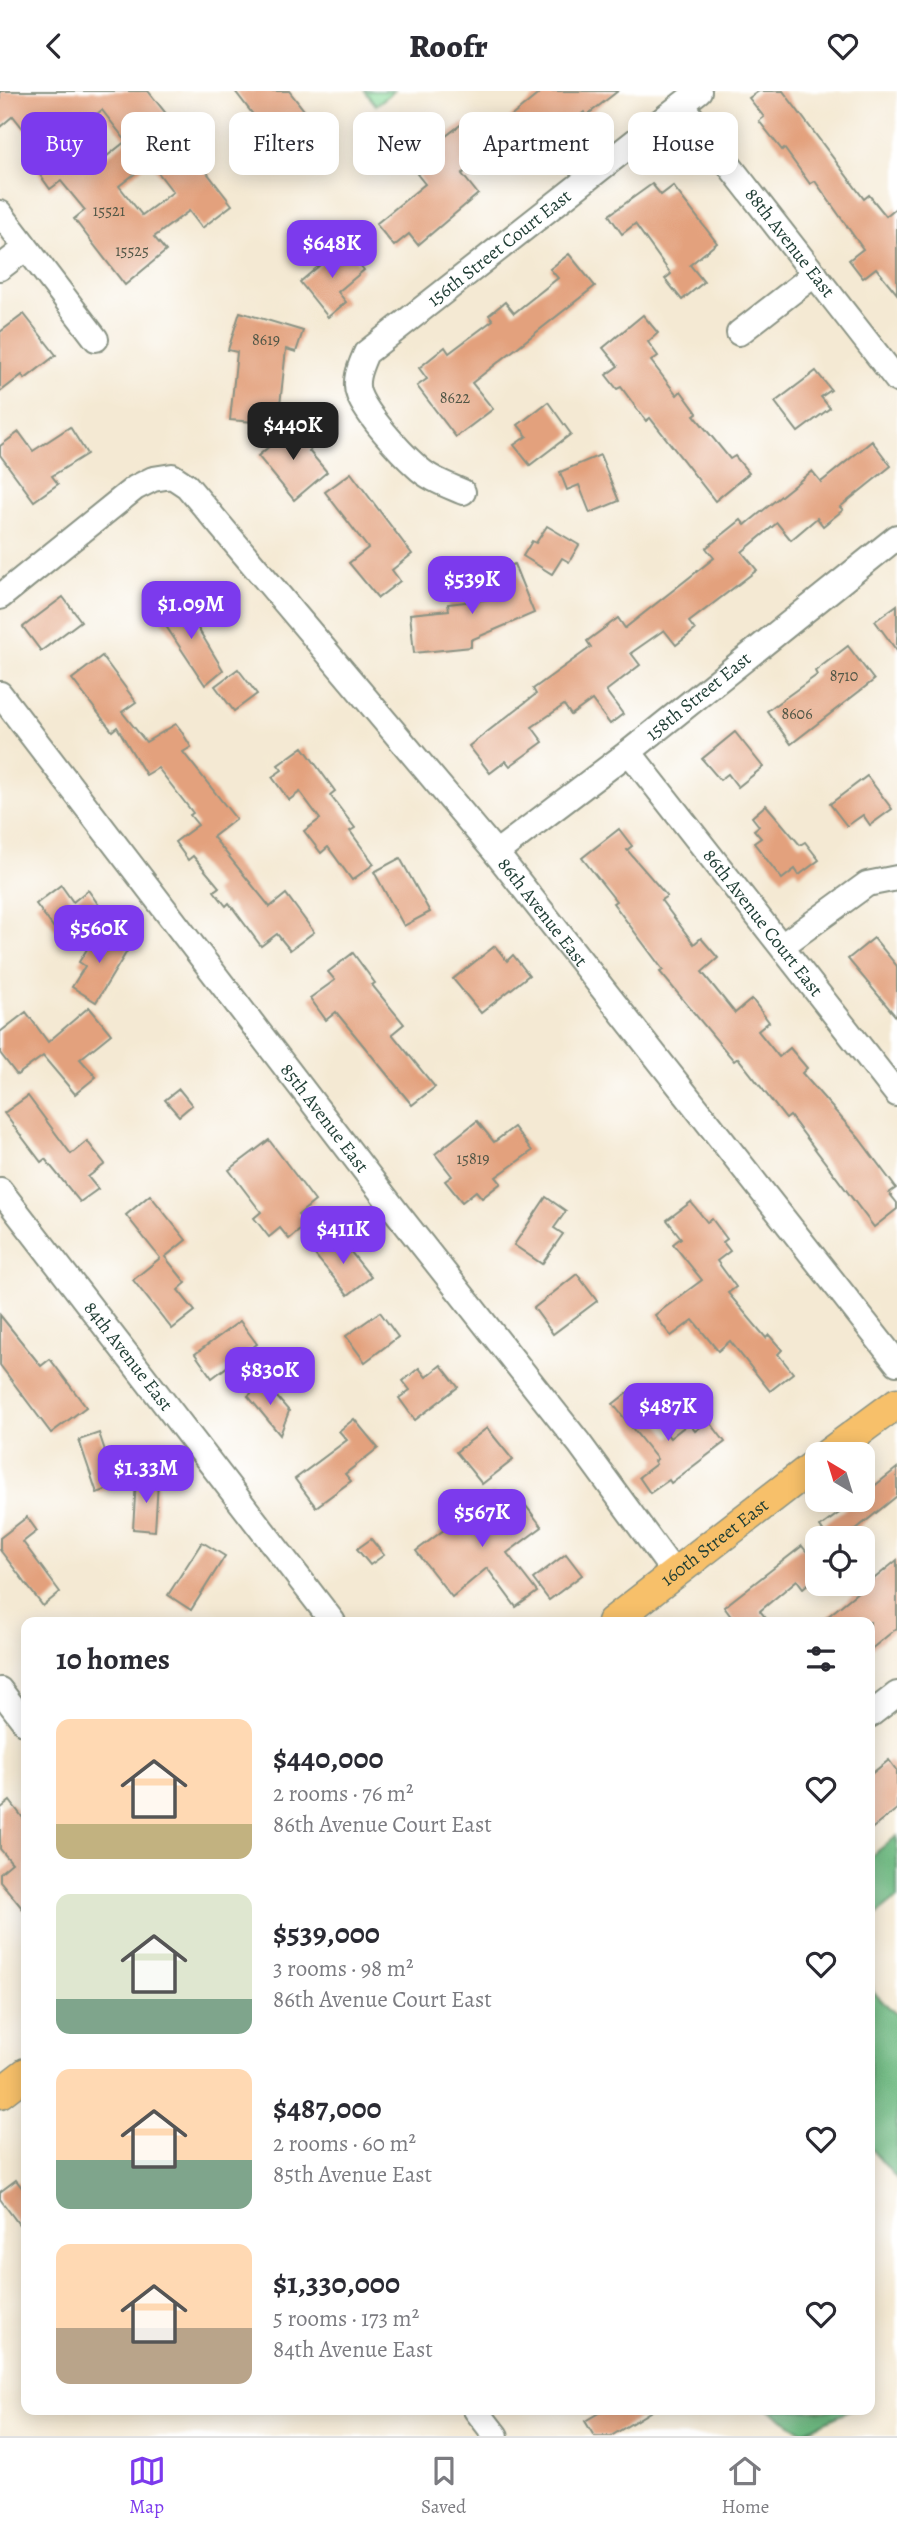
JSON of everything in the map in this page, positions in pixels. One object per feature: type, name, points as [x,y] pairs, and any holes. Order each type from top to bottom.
[{"type":"main road","points":[[844,1442],[897,1403]]},
{"type":"main road","name":"160th Street East","points":[[619,1617],[805,1472]]},
{"type":"main road","points":[[0,2093],[21,2077]]},
{"type":"street","name":"88th Avenue East","points":[[690,98],[815,274],[897,380]]},
{"type":"street","name":"156th Street Court East","points":[[463,492],[435,480],[416,467],[374,419],[359,394],[357,383],[366,353],[690,98]]},
{"type":"street","points":[[0,213],[96,339]]},
{"type":"street","points":[[0,268],[26,248]]},
{"type":"street","points":[[739,333],[815,274]]},
{"type":"street","name":"86th Avenue East","points":[[0,597],[120,498],[153,479],[172,476],[206,506],[496,853],[897,1363]]},
{"type":"street","name":"158th Street East","points":[[496,853],[629,752],[897,537]]},
{"type":"street","name":"85th Avenue East","points":[[0,694],[398,1214],[579,1443],[675,1574]]},
{"type":"street","name":"86th Avenue Court East","points":[[629,752],[783,945],[897,1094]]},
{"type":"street","points":[[783,945],[867,884],[897,878]]},
{"type":"street","name":"84th Avenue East","points":[[0,1190],[329,1617]]},
{"type":"street","points":[[0,1690],[21,1717]]},
{"type":"street","points":[[875,1712],[897,1695]]},
{"type":"street","points":[[480,2415],[496,2436]]},
{"type":"green space","points":[[365,91],[394,91],[376,105]]},
{"type":"green space","points":[[897,1836],[897,1898],[875,1916],[875,1853]]},
{"type":"green space","points":[[875,1994],[897,2015],[897,2179],[875,2154]]},
{"type":"green space","points":[[777,2415],[840,2415],[803,2432]]},
{"type":"building","points":[[0,91],[148,91],[165,112],[121,112],[121,135],[107,116],[107,112],[102,110],[21,112],[21,126],[13,116],[0,127]]},
{"type":"building","points":[[235,91],[289,91],[306,112],[251,112]]},
{"type":"building","points":[[542,91],[618,91],[591,112],[516,112]]},
{"type":"building","points":[[759,91],[783,91],[864,199],[869,195],[886,216],[897,207],[897,294],[876,268],[863,278],[849,260],[863,249],[815,181],[810,184],[784,148],[782,150],[759,121],[764,117],[749,98]]},
{"type":"building","points":[[459,126],[459,175],[463,175],[478,194],[418,245],[409,234],[394,246],[376,224],[425,184],[418,175],[445,175],[445,137]]},
{"type":"building","points":[[121,145],[121,175],[133,175],[119,186],[142,215],[173,192],[160,175],[209,175],[232,205],[202,228],[189,211],[154,237],[166,251],[125,285],[74,219],[85,210],[61,181],[50,189],[40,175],[107,175],[107,156]]},
{"type":"building","points":[[652,184],[661,195],[673,186],[717,243],[690,265],[704,282],[682,300],[665,279],[671,274],[635,224],[622,234],[609,215]]},
{"type":"building","points":[[344,245],[364,270],[338,292],[346,302],[328,317],[300,282]]},
{"type":"building","points":[[569,254],[595,286],[472,383],[493,409],[456,437],[417,386],[427,379],[419,368],[445,347],[449,353],[493,320],[489,315],[505,302],[514,313],[558,278],[550,269]]},
{"type":"building","points":[[240,312],[303,331],[296,352],[286,349],[278,424],[230,420],[237,352],[228,350]]},
{"type":"building","points":[[24,314],[56,355],[25,379],[22,375],[0,392],[0,332]]},
{"type":"building","points":[[643,315],[658,333],[648,342],[658,356],[651,361],[677,395],[681,391],[697,413],[694,415],[730,459],[735,456],[749,473],[715,501],[650,418],[646,421],[621,387],[617,389],[606,375],[618,366],[603,348]]},
{"type":"building","points":[[816,371],[831,390],[821,397],[830,408],[798,432],[775,402]]},
{"type":"building","points":[[548,402],[571,434],[530,465],[514,445],[527,436],[518,425]]},
{"type":"building","points":[[297,423],[315,445],[309,451],[327,472],[294,500],[258,456]]},
{"type":"building","points":[[70,427],[87,454],[52,476],[58,484],[34,501],[0,455],[0,446],[19,432],[33,451]]},
{"type":"building","points":[[872,441],[891,466],[840,507],[843,510],[823,526],[817,518],[791,540],[777,523],[742,552],[757,570],[689,622],[695,630],[676,645],[664,630],[631,653],[640,665],[606,691],[623,714],[610,724],[592,700],[571,715],[564,705],[532,727],[543,742],[510,766],[506,761],[490,773],[469,746],[536,694],[533,689],[591,647],[587,641],[618,618],[625,628],[714,558],[706,548],[741,520],[745,525],[812,471],[821,482]]},
{"type":"building","points":[[600,455],[619,501],[590,513],[579,485],[567,490],[560,472]]},
{"type":"building","points":[[351,473],[412,554],[392,570],[400,581],[378,598],[349,563],[368,548],[325,492]]},
{"type":"building","points":[[547,526],[579,545],[569,562],[562,558],[552,574],[523,556],[532,541],[536,543]]},
{"type":"building","points":[[514,564],[534,613],[471,640],[471,647],[414,653],[410,614],[449,610],[448,604],[499,598],[490,575]]},
{"type":"building","points":[[63,597],[81,621],[41,651],[23,627]]},
{"type":"building","points":[[181,600],[223,670],[205,685],[158,614]]},
{"type":"building","points":[[897,605],[897,651],[875,621]]},
{"type":"building","points":[[848,646],[874,680],[791,744],[767,711],[817,675],[815,671]]},
{"type":"building","points":[[102,656],[136,702],[122,712],[146,742],[176,724],[191,747],[183,752],[236,819],[213,837],[270,907],[286,894],[314,932],[290,950],[277,934],[261,946],[229,903],[226,906],[214,891],[219,887],[193,856],[188,860],[175,842],[198,825],[190,815],[193,813],[158,768],[146,775],[117,727],[112,731],[72,679]]},
{"type":"building","points":[[238,669],[257,694],[234,711],[215,686]]},
{"type":"building","points":[[735,732],[763,767],[738,787],[728,774],[720,780],[702,759]]},
{"type":"building","points":[[303,747],[335,791],[330,795],[355,828],[350,831],[374,864],[352,880],[328,847],[321,853],[304,831],[320,819],[300,792],[289,800],[272,777],[282,770],[278,765]]},
{"type":"building","points":[[867,776],[892,809],[870,825],[863,815],[847,826],[830,804]]},
{"type":"building","points":[[766,805],[800,845],[805,842],[819,860],[799,875],[795,869],[782,879],[754,843],[761,838],[754,830],[759,826],[752,817]]},
{"type":"building","points":[[619,829],[632,846],[627,850],[667,896],[661,900],[694,944],[701,938],[718,958],[702,972],[735,1013],[752,999],[769,1022],[758,1031],[779,1057],[790,1048],[807,1068],[802,1073],[858,1137],[896,1188],[889,1193],[897,1203],[897,1209],[874,1227],[790,1116],[786,1119],[738,1058],[734,1061],[660,972],[663,970],[613,903],[616,901],[582,858]]},
{"type":"building","points":[[400,858],[430,912],[404,926],[374,872]]},
{"type":"building","points":[[61,885],[73,902],[88,890],[103,911],[63,940],[36,904]]},
{"type":"building","points":[[99,930],[129,948],[96,1002],[72,987],[85,966],[79,962]]},
{"type":"building","points":[[874,938],[897,966],[897,1018],[848,959]]},
{"type":"building","points":[[495,946],[507,961],[513,955],[529,975],[481,1013],[453,979]]},
{"type":"building","points":[[353,953],[375,983],[372,985],[404,1024],[392,1034],[435,1087],[412,1105],[336,1012],[326,1020],[310,998],[335,980],[328,972]]},
{"type":"building","points":[[89,1007],[111,1034],[80,1059],[96,1077],[75,1094],[43,1056],[17,1075],[0,1053],[0,1032],[26,1012],[48,1042]]},
{"type":"building","points":[[179,1089],[192,1105],[179,1116],[165,1100]]},
{"type":"building","points":[[28,1096],[71,1154],[87,1141],[105,1164],[88,1177],[98,1189],[80,1202],[45,1159],[41,1162],[4,1113]]},
{"type":"building","points":[[477,1121],[494,1142],[514,1127],[532,1151],[496,1177],[501,1183],[482,1198],[476,1191],[462,1202],[445,1181],[452,1176],[435,1154]]},
{"type":"building","points":[[269,1140],[315,1201],[298,1215],[306,1225],[289,1239],[280,1228],[269,1237],[254,1218],[261,1212],[229,1170]]},
{"type":"building","points":[[150,1195],[186,1240],[165,1257],[186,1283],[178,1290],[195,1311],[172,1329],[133,1280],[160,1258],[126,1215]]},
{"type":"building","points":[[546,1197],[566,1211],[554,1228],[563,1234],[542,1264],[514,1245]]},
{"type":"building","points":[[691,1202],[707,1222],[712,1219],[727,1239],[723,1242],[730,1251],[717,1261],[736,1287],[728,1293],[766,1338],[769,1335],[782,1350],[778,1354],[793,1373],[770,1391],[730,1341],[718,1351],[693,1320],[671,1336],[655,1315],[702,1280],[673,1244],[681,1238],[667,1220]]},
{"type":"building","points":[[338,1236],[371,1277],[348,1295],[315,1255]]},
{"type":"building","points":[[577,1274],[597,1301],[553,1334],[534,1308]]},
{"type":"building","points":[[380,1312],[398,1337],[365,1362],[346,1336]]},
{"type":"building","points":[[0,1315],[41,1366],[50,1359],[86,1407],[51,1433],[0,1365]]},
{"type":"building","points":[[240,1321],[257,1344],[212,1378],[195,1354]]},
{"type":"building","points":[[441,1365],[458,1387],[415,1420],[399,1398],[410,1390],[403,1381],[419,1368],[426,1377]]},
{"type":"building","points":[[264,1382],[289,1411],[280,1435],[248,1396]]},
{"type":"building","points":[[631,1390],[670,1438],[689,1423],[695,1431],[709,1421],[725,1442],[671,1483],[669,1480],[650,1493],[639,1477],[656,1464],[654,1461],[657,1459],[613,1404]]},
{"type":"building","points":[[354,1419],[378,1448],[345,1474],[351,1481],[316,1507],[295,1479],[347,1440],[339,1431]]},
{"type":"building","points":[[487,1428],[513,1460],[482,1484],[456,1452]]},
{"type":"building","points":[[99,1433],[117,1486],[97,1493],[79,1440]]},
{"type":"building","points":[[897,1468],[897,1496],[860,1526],[821,1526],[841,1512],[875,1512],[875,1485]]},
{"type":"building","points":[[136,1480],[158,1482],[155,1531],[133,1529]]},
{"type":"building","points":[[493,1493],[512,1518],[526,1506],[542,1527],[507,1553],[537,1592],[516,1607],[487,1568],[452,1597],[416,1551]]},
{"type":"building","points":[[27,1517],[37,1531],[23,1542],[60,1592],[43,1606],[0,1550],[0,1538]]},
{"type":"building","points":[[371,1539],[384,1555],[370,1565],[357,1549]]},
{"type":"building","points":[[202,1542],[225,1556],[191,1610],[168,1595]]},
{"type":"building","points":[[802,1546],[805,1550],[805,1586],[803,1588],[797,1580],[760,1611],[765,1617],[731,1617],[724,1607]]},
{"type":"building","points":[[566,1554],[582,1575],[549,1600],[533,1579]]},
{"type":"building","points":[[897,1560],[897,1628],[875,1646],[875,1617],[827,1617],[853,1596],[875,1596],[875,1578]]},
{"type":"building","points":[[889,1760],[897,1771],[897,1809],[875,1826],[875,1771]]},
{"type":"building","points":[[10,1801],[21,1815],[21,1907],[0,1881],[0,1873],[12,1863],[0,1849],[0,1809]]},
{"type":"building","points":[[16,2180],[21,2186],[21,2227],[0,2199],[0,2192]]},
{"type":"building","points":[[595,2415],[645,2415],[611,2436],[594,2436],[585,2421]]}]
